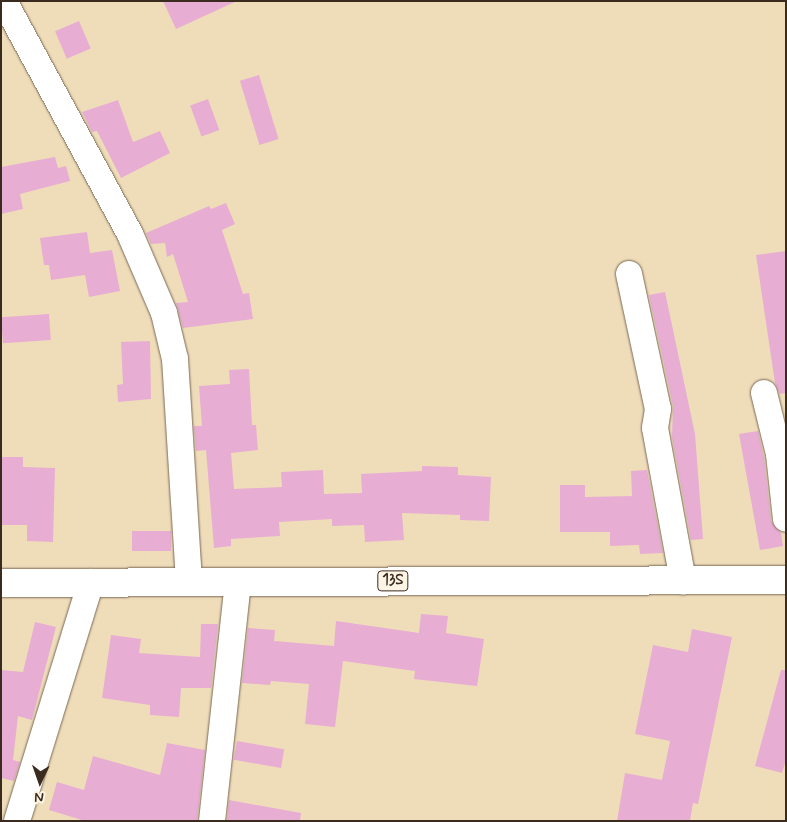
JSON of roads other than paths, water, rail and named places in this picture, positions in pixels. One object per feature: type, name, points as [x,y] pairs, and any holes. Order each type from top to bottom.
[{"type":"highway","name":"13S","points":[[1,584],[91,582],[786,580]]},
{"type":"street","points":[[4,1],[130,234],[164,313],[175,359],[189,582]]},
{"type":"street","points":[[629,274],[658,409],[655,428],[683,581]]},
{"type":"street","points":[[764,393],[779,454],[786,519]]},
{"type":"street","points":[[17,821],[91,582]]},
{"type":"street","points":[[212,821],[238,582]]}]
